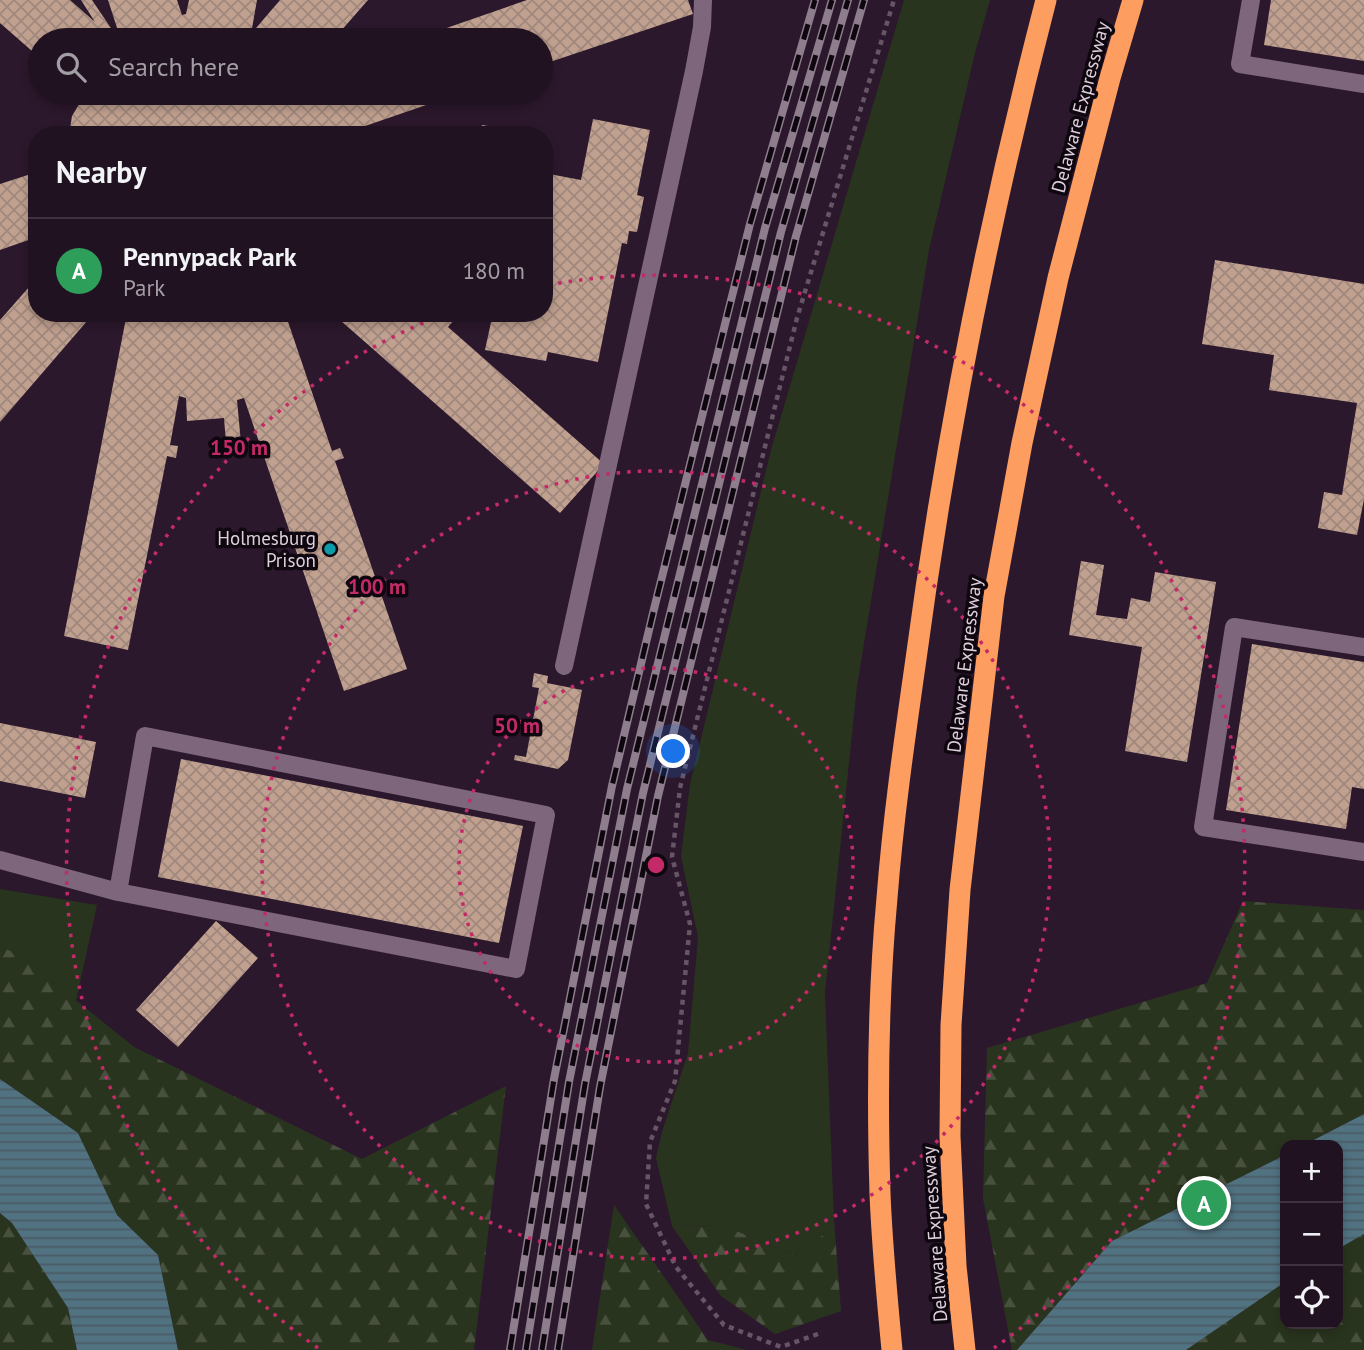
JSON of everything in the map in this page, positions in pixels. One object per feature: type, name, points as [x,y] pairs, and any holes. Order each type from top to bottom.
[{"type":"highway","points":[[892,1350],[880,1193],[881,1012],[887,899],[926,580],[969,330],[1018,108],[1046,0]]},
{"type":"highway","name":"Delaware Expressway","points":[[965,1350],[956,1266],[950,1136],[951,1025],[960,890],[994,596],[1022,443],[1058,278],[1133,0]]},
{"type":"lane","points":[[564,666],[691,84],[702,27],[703,0]]},
{"type":"lane","points":[[1251,0],[1240,64],[1364,84]]},
{"type":"lane","points":[[1364,647],[1234,627],[1203,827],[1364,852]]},
{"type":"lane","points":[[0,860],[118,892],[516,969],[546,815],[145,736],[118,892]]},
{"type":"path","points":[[818,1334],[781,1347],[724,1325],[676,1267],[646,1204],[646,1191],[649,1142],[675,1081],[690,924],[672,857],[680,788],[797,318],[894,0]]},
{"type":"green space","points":[[904,0],[990,0],[929,250],[857,686],[825,993],[834,1220],[804,1259],[722,1225],[672,1226],[656,1158],[688,1053],[698,937],[681,856],[690,784],[771,450]]},
{"type":"green space","points":[[0,889],[97,905],[76,1001],[26,960],[0,945]]},
{"type":"green space","points":[[1243,901],[1364,910],[1364,1114],[1314,1140],[1280,1140],[1280,1157],[1112,1241],[1017,1350],[1012,1350],[983,1198],[987,1048],[1207,983]]},
{"type":"green space","points":[[0,945],[26,960],[134,1047],[362,1159],[506,1086],[474,1350],[178,1350],[158,1255],[117,1215],[78,1133],[0,1079]]},
{"type":"green space","points":[[614,1205],[708,1340],[747,1350],[592,1350]]},
{"type":"green space","points":[[0,1213],[12,1223],[68,1308],[77,1350],[0,1350]]},
{"type":"green space","points":[[834,1220],[841,1311],[775,1334],[721,1296],[672,1226],[722,1225],[804,1259]]},
{"type":"green space","points":[[1364,1234],[1364,1350],[1186,1350],[1280,1285],[1280,1329],[1343,1329],[1343,1246]]},
{"type":"water","points":[[0,1079],[78,1133],[117,1215],[158,1255],[178,1350],[77,1350],[68,1308],[12,1223],[0,1213]]},
{"type":"water","points":[[1364,1114],[1364,1234],[1343,1246],[1343,1140],[1314,1140]]},
{"type":"water","points":[[1280,1157],[1280,1285],[1186,1350],[1017,1350],[1112,1241]]},
{"type":"building","points":[[0,0],[70,0],[95,22],[81,0],[92,0],[111,28],[28,28],[28,48],[0,23]]},
{"type":"building","points":[[108,0],[177,0],[182,15],[186,14],[189,0],[257,0],[252,28],[117,28]]},
{"type":"building","points":[[280,0],[368,0],[344,28],[256,28]]},
{"type":"building","points":[[527,0],[688,0],[693,14],[553,61],[553,28],[446,28]]},
{"type":"building","points":[[1271,0],[1364,0],[1364,61],[1264,45]]},
{"type":"building","points":[[79,105],[426,105],[365,126],[70,126],[72,116]]},
{"type":"building","points":[[593,119],[650,130],[637,195],[644,197],[637,232],[629,231],[627,244],[622,243],[598,362],[548,352],[546,361],[485,350],[491,322],[553,322],[553,175],[581,180]]},
{"type":"building","points":[[28,175],[28,240],[0,250],[0,184]]},
{"type":"building","points":[[1215,260],[1364,284],[1364,499],[1357,535],[1318,528],[1324,492],[1342,495],[1357,403],[1269,390],[1274,355],[1202,344]]},
{"type":"building","points":[[28,288],[28,322],[86,322],[0,422],[0,320]]},
{"type":"building","name":"Holmesburg Prison","points":[[125,322],[288,322],[332,451],[340,448],[344,458],[335,461],[407,669],[344,691],[244,398],[237,400],[242,454],[227,456],[224,418],[187,421],[186,398],[179,396],[170,445],[178,446],[176,458],[167,456],[128,650],[64,636]]},
{"type":"building","points":[[342,322],[452,322],[448,327],[604,464],[560,513]]},
{"type":"building","points":[[1081,561],[1104,565],[1096,615],[1127,619],[1131,598],[1150,602],[1155,572],[1216,582],[1187,762],[1125,751],[1142,647],[1069,635]]},
{"type":"building","points":[[1252,644],[1364,662],[1364,789],[1352,787],[1346,829],[1226,810]]},
{"type":"building","points":[[534,673],[548,676],[547,683],[582,690],[568,760],[558,769],[514,760],[515,755],[526,757],[539,688],[532,687]]},
{"type":"building","points":[[0,723],[96,742],[85,798],[0,781]]},
{"type":"building","points":[[181,759],[523,826],[499,943],[158,877]]},
{"type":"building","points":[[216,921],[258,958],[178,1047],[136,1010]]},
{"type":"railway","points":[[510,1350],[554,1079],[612,786],[750,224],[815,0]]},
{"type":"railway","points":[[526,1350],[569,1082],[627,789],[765,228],[832,0]]},
{"type":"railway","points":[[542,1350],[585,1084],[643,793],[781,232],[848,0]]},
{"type":"railway","points":[[558,1350],[600,1087],[658,796],[796,236],[864,0]]},
{"type":"place","name":"Holmesburg Prison","points":[[330,549]]},
{"type":"place","name":"Pennypack Park","points":[[1204,1203]]}]
